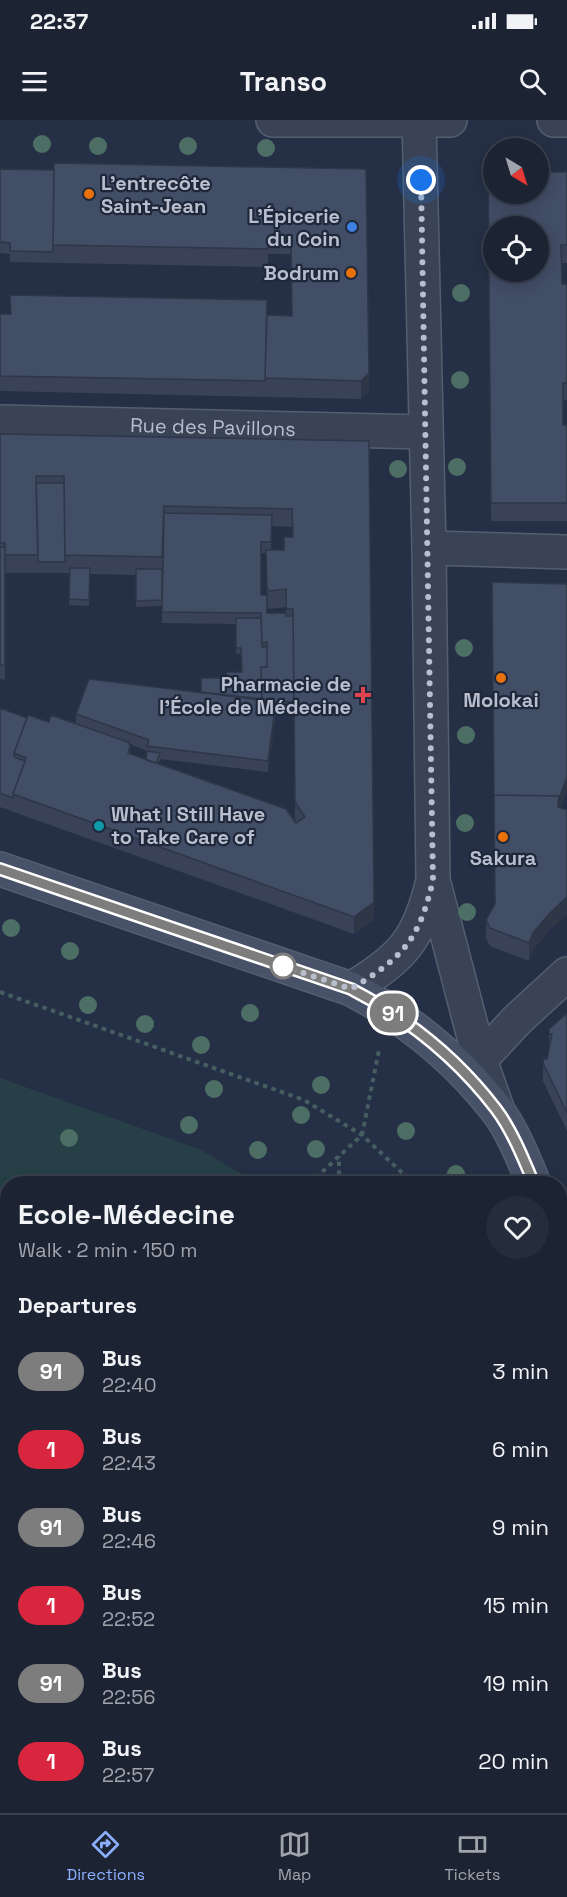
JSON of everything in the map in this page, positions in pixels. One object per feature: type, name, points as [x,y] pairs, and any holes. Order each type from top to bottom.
[{"type":"main road","points":[[0,869],[351,989],[408,1023],[453,1061],[498,1111],[530,1176]]},
{"type":"street","points":[[273,120],[450,120]]},
{"type":"street","points":[[419,120],[429,548],[433,880],[480,1060],[498,1111]]},
{"type":"street","points":[[554,120],[567,120]]},
{"type":"street","name":"Rue des Pavillons","points":[[0,422],[425,432]]},
{"type":"street","points":[[429,548],[567,552]]},
{"type":"street","points":[[351,989],[400,955],[418,929],[433,880]]},
{"type":"street","points":[[480,1060],[567,974]]},
{"type":"path","points":[[0,992],[304,1100],[362,1135],[406,1176]]},
{"type":"path","points":[[318,1176],[362,1135],[375,1066]]},
{"type":"path","points":[[339,1156],[339,1176]]},
{"type":"green space","points":[[0,1078],[199,1149],[245,1176],[0,1176]]},
{"type":"building","points":[[54,163],[366,169],[369,373],[361,381],[265,378],[267,315],[292,316],[291,236],[268,237],[268,249],[53,245]]},
{"type":"building","points":[[0,169],[54,170],[53,252],[10,251],[10,243],[0,242]]},
{"type":"building","points":[[549,172],[567,172],[567,245],[561,245],[562,284],[567,284],[567,383],[563,383],[563,425],[567,425],[567,503],[491,503],[489,282],[549,282],[549,216],[488,216],[488,204],[549,204]]},
{"type":"building","points":[[10,295],[267,300],[265,381],[0,376],[0,314],[11,314]]},
{"type":"building","points":[[0,434],[369,441],[374,902],[354,917],[13,794],[26,758],[14,753],[28,715],[49,722],[51,715],[128,742],[130,746],[128,753],[286,809],[296,823],[305,817],[295,802],[293,609],[286,609],[286,589],[269,591],[267,588],[266,550],[284,550],[284,537],[293,537],[292,509],[164,506],[162,557],[65,555],[64,476],[36,476],[38,555],[5,555],[5,543],[0,543]]},
{"type":"building","points":[[36,483],[64,483],[65,562],[38,562]]},
{"type":"building","points":[[164,513],[272,515],[271,542],[261,542],[261,595],[267,595],[267,613],[286,613],[286,616],[293,616],[294,702],[276,701],[268,761],[147,746],[149,740],[76,714],[89,679],[262,700],[261,667],[267,667],[267,642],[262,643],[261,613],[162,612]]},
{"type":"building","points":[[0,547],[5,547],[5,665],[0,665]]},
{"type":"building","points":[[70,568],[90,568],[89,600],[69,599]]},
{"type":"building","points":[[136,569],[162,569],[162,600],[136,601]]},
{"type":"building","points":[[492,582],[567,584],[567,777],[559,799],[559,796],[494,795],[494,798]]},
{"type":"building","points":[[236,618],[261,618],[262,647],[267,647],[267,667],[261,667],[262,699],[201,692],[201,678],[227,678],[226,672],[242,672],[241,648],[236,648]]},
{"type":"building","points":[[0,708],[27,718],[14,753],[14,757],[25,761],[13,798],[0,793]]},
{"type":"building","points":[[147,751],[160,753],[156,763],[146,760]]},
{"type":"building","points":[[494,795],[559,796],[558,807],[567,810],[567,897],[533,933],[529,943],[490,928],[486,920],[495,904]]},
{"type":"building","points":[[567,1013],[567,1113],[543,1063],[544,1058],[547,1059],[552,1034],[549,1034],[549,1029]]},
{"type":"bus line","name":"91","points":[[0,869],[351,989],[387,1009],[408,1023],[453,1061],[498,1111],[531,1176]]},
{"type":"place","name":"L'entrecôte Saint-Jean","points":[[89,194]]},
{"type":"place","name":"L'Épicerie du Coin","points":[[352,227]]},
{"type":"place","name":"Bodrum","points":[[351,273]]},
{"type":"place","name":"Molokai","points":[[501,678]]},
{"type":"place","name":"Pharmacie de l'École de Médecine","points":[[363,695]]},
{"type":"place","name":"What I Still Have to Take Care of","points":[[99,826]]},
{"type":"place","name":"Sakura","points":[[503,837]]},
{"type":"route","points":[[283,966],[351,989],[382,970],[400,955],[418,929],[433,880],[421,180]]}]
